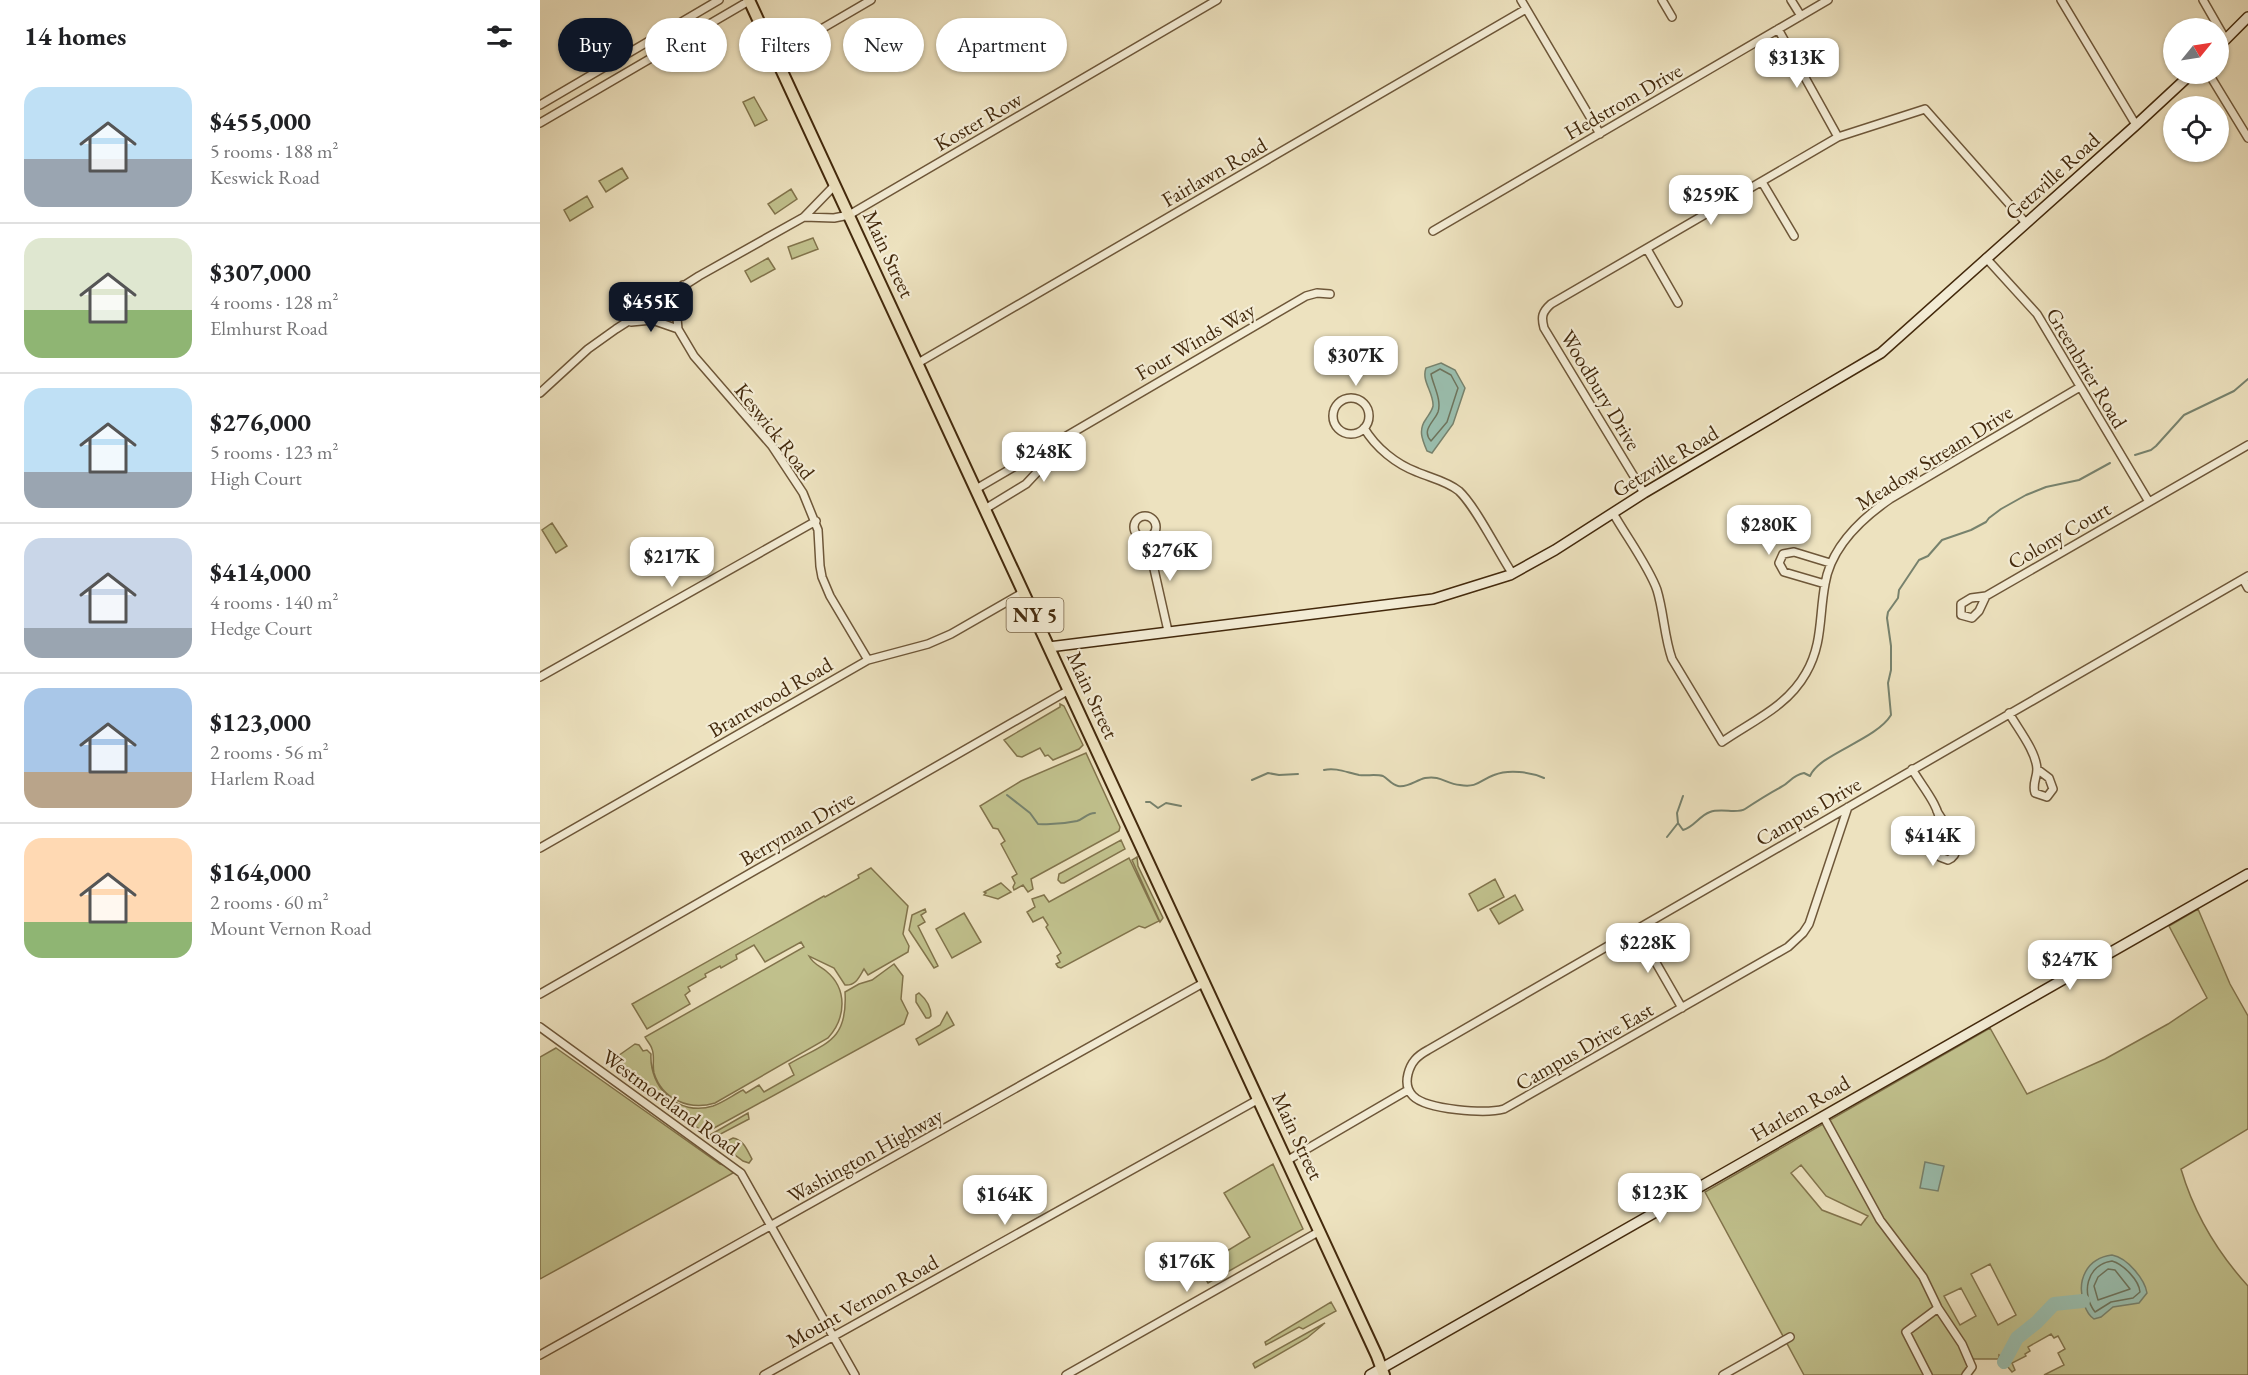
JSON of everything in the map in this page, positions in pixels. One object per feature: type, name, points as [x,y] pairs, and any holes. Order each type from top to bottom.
[{"type":"main road","name":"Main Street","points":[[749,0],[758,18]]},
{"type":"main road","name":"Main Street","points":[[783,72],[1288,1160],[1383,1371]]},
{"type":"street","points":[[689,18],[719,0]]},
{"type":"street","points":[[719,18],[749,0]]},
{"type":"street","points":[[831,24],[871,0]]},
{"type":"street","name":"Koster Row","points":[[849,215],[1217,0]]},
{"type":"street","points":[[1521,0],[1600,134]]},
{"type":"street","points":[[1662,0],[1672,17]]},
{"type":"street","points":[[1791,0],[1801,16]]},
{"type":"street","name":"Hedstrom Drive","points":[[1433,231],[1828,0]]},
{"type":"street","points":[[2061,0],[2136,125]]},
{"type":"street","points":[[2203,0],[2213,18]]},
{"type":"street","name":"Fairlawn Road","points":[[918,363],[1526,9]]},
{"type":"street","points":[[2229,37],[2248,17]]},
{"type":"street","points":[[1778,30],[1838,137]]},
{"type":"street","points":[[540,105],[645,44]]},
{"type":"street","points":[[540,123],[645,61]]},
{"type":"street","name":"Getzville Road","points":[[1049,647],[1432,599],[1512,573],[1555,550],[1644,493],[1881,353],[2180,84]]},
{"type":"street","points":[[2215,84],[2248,138]]},
{"type":"street","name":"Woodbury Drive","points":[[1644,493],[1544,328],[1542,320],[1544,310],[1551,304],[1838,137],[1924,109],[2026,223]]},
{"type":"street","points":[[1762,182],[1794,236]]},
{"type":"street","points":[[540,393],[588,350],[626,323],[684,285],[804,217],[835,186]]},
{"type":"street","points":[[804,217],[834,218],[849,215]]},
{"type":"street","points":[[1647,249],[1678,303]]},
{"type":"street","name":"Greenbrier Road","points":[[1986,258],[2037,314],[2149,502]]},
{"type":"street","points":[[626,323],[652,320],[678,329],[676,307],[684,285]]},
{"type":"street","name":"Four Winds Way","points":[[976,489],[1306,296],[1317,293],[1330,294]]},
{"type":"street","name":"Keswick Road","points":[[678,329],[694,356],[787,467],[816,521],[820,538],[822,577],[830,596],[868,660]]},
{"type":"street","name":"Meadow Stream Drive","points":[[1613,513],[1654,583],[1662,609],[1666,644],[1672,659],[1722,742],[1777,707],[1789,696],[1804,676],[1815,654],[1820,634],[1825,584],[1830,563],[1853,530],[1875,510],[2080,387]]},
{"type":"street","points":[[1350,399],[1362,402],[1369,412],[1364,428],[1360,432],[1349,434],[1339,429],[1335,424],[1334,413],[1340,403],[1350,399]]},
{"type":"street","name":"Four Winds Way","points":[[985,509],[1026,484],[1080,428]]},
{"type":"street","points":[[1364,428],[1372,441],[1403,466],[1448,484],[1458,491],[1471,507],[1512,573]]},
{"type":"street","name":"Colony Court","points":[[1986,596],[2248,445]]},
{"type":"street","points":[[540,677],[816,521]]},
{"type":"street","points":[[1147,538],[1168,631]]},
{"type":"street","points":[[1825,584],[1784,572],[1779,563],[1783,554],[1794,552],[1830,563]]},
{"type":"street","points":[[2245,578],[2248,588]]},
{"type":"street","name":"Campus Drive","points":[[1408,1090],[1407,1077],[1410,1066],[1420,1054],[2245,578]]},
{"type":"street","name":"Brantwood Road","points":[[540,848],[868,660],[943,638],[1024,592]]},
{"type":"street","name":"Berryman Drive","points":[[540,994],[1070,690]]},
{"type":"street","points":[[2009,714],[2032,754],[2037,769]]},
{"type":"street","points":[[1912,769],[1937,811],[1955,844],[1957,852],[1948,860],[1943,860],[1937,852],[1940,824],[1937,811]]},
{"type":"street","name":"Campus Drive East","points":[[1408,1090],[1415,1098],[1438,1105],[1480,1111],[1504,1109],[1788,947],[1803,933],[1816,905],[1848,807]]},
{"type":"street","name":"Harlem Road","points":[[1370,1375],[1383,1371],[1822,1116],[2248,874]]},
{"type":"street","points":[[1636,928],[1682,1008]]},
{"type":"street","name":"Washington Highway","points":[[540,1355],[1205,982]]},
{"type":"street","name":"Westmoreland Road","points":[[540,1027],[741,1173],[855,1375]]},
{"type":"street","points":[[1288,1160],[1408,1090]]},
{"type":"street","name":"Mount Vernon Road","points":[[764,1375],[1259,1099]]},
{"type":"street","points":[[1822,1116],[1880,1220],[1923,1277],[1938,1308],[1953,1329],[1971,1362],[1971,1371],[1966,1375]]},
{"type":"street","points":[[1066,1375],[1320,1231]]},
{"type":"street","points":[[1928,1375],[1906,1332],[1938,1308]]},
{"type":"street","points":[[1723,1375],[1790,1337]]},
{"type":"green space","points":[[754,97],[767,120],[755,126],[743,102]]},
{"type":"green space","points":[[622,168],[628,178],[606,192],[599,181]]},
{"type":"green space","points":[[791,189],[797,199],[775,214],[768,204]]},
{"type":"green space","points":[[587,196],[593,207],[570,221],[564,210]]},
{"type":"green space","points":[[813,238],[818,249],[792,259],[788,247]]},
{"type":"green space","points":[[768,258],[775,269],[751,282],[745,271]]},
{"type":"green space","points":[[552,523],[567,546],[556,553],[542,530]]},
{"type":"green space","points":[[1060,704],[1064,706],[1083,745],[1053,760],[1048,755],[1045,756],[1040,748],[1022,757],[1017,756],[1004,740],[1060,707]]},
{"type":"green space","points":[[1086,753],[1120,827],[1119,831],[1031,879],[1033,889],[1028,892],[1023,885],[1014,890],[1015,883],[1012,877],[1017,874],[1001,844],[1005,841],[998,829],[993,828],[980,806],[1021,781]]},
{"type":"green space","points":[[1121,840],[1125,849],[1064,883],[1058,880],[1059,874]]},
{"type":"green space","points":[[1137,857],[1138,866],[1163,918],[1160,922],[1132,860]]},
{"type":"green space","points":[[1129,858],[1159,921],[1145,928],[1139,926],[1061,968],[1058,967],[1056,964],[1060,962],[1057,956],[1061,953],[1046,927],[1048,925],[1043,917],[1033,922],[1027,912],[1035,907],[1032,899],[1044,895],[1049,902]]},
{"type":"green space","points":[[871,868],[908,906],[903,934],[909,946],[908,952],[868,975],[864,969],[857,980],[849,985],[845,985],[834,968],[809,956],[833,978],[841,995],[841,1013],[828,1038],[715,1103],[686,1104],[663,1090],[654,1073],[653,1052],[645,1037],[804,947],[801,942],[765,962],[754,945],[736,955],[737,959],[705,974],[706,977],[688,987],[690,991],[685,995],[690,1004],[647,1029],[632,1004],[859,878],[858,875]]},
{"type":"green space","points":[[1495,879],[1504,897],[1478,911],[1469,894]]},
{"type":"green space","points":[[1001,883],[1011,892],[998,899],[984,895],[986,893],[984,892]]},
{"type":"green space","points":[[1515,895],[1523,910],[1499,924],[1490,909]]},
{"type":"green space","points":[[925,909],[926,912],[921,915],[925,922],[918,926],[938,966],[934,968],[909,930],[912,915]]},
{"type":"green space","points":[[2198,909],[2230,984],[2248,1016],[2248,1129],[2181,1169],[2186,1185],[2208,1231],[2226,1260],[2248,1286],[2248,1375],[2044,1375],[2064,1365],[2058,1353],[2065,1349],[2058,1336],[2054,1338],[2051,1334],[2028,1347],[2030,1351],[2025,1354],[2026,1356],[2012,1363],[2015,1370],[2012,1372],[2003,1361],[2003,1357],[1999,1355],[1999,1359],[1973,1359],[1956,1328],[1954,1329],[1971,1362],[1966,1375],[1804,1375],[1705,1192],[1990,1028],[2027,1094],[2105,1059],[2168,1024],[2207,998],[2169,926]],"holes":[[[1801,1165],[1826,1196],[1868,1216],[1861,1225],[1822,1210],[1791,1173]],[[1990,1264],[2016,1315],[1998,1325],[1971,1274]],[[1961,1288],[1976,1316],[1960,1325],[1944,1296]]]},
{"type":"green space","points":[[964,913],[981,942],[952,958],[936,929]]},
{"type":"green space","points":[[894,964],[903,976],[901,999],[908,1013],[904,1024],[705,1133],[608,1063],[635,1044],[639,1045],[643,1051],[647,1050],[651,1054],[655,1078],[661,1088],[677,1103],[688,1107],[713,1106],[743,1090],[746,1093],[759,1085],[764,1092],[794,1075],[789,1064],[832,1039],[843,1021],[845,992],[872,980]]},
{"type":"green space","points":[[919,993],[929,1006],[931,1016],[929,1018],[926,1018],[916,1002],[916,995]]},
{"type":"green space","points":[[947,1012],[954,1025],[919,1045],[916,1039],[940,1025]]},
{"type":"green space","points":[[556,1048],[720,1164],[728,1166],[733,1173],[540,1279],[540,1057]]},
{"type":"green space","points":[[748,1113],[749,1119],[715,1137],[710,1135]]},
{"type":"green space","points":[[733,1138],[745,1146],[752,1159],[749,1163],[726,1148],[725,1142]]},
{"type":"green space","points":[[1273,1164],[1303,1229],[1208,1283],[1199,1268],[1250,1237],[1224,1193]]},
{"type":"green space","points":[[1331,1302],[1336,1311],[1266,1345],[1265,1342]]},
{"type":"green space","points":[[1325,1323],[1307,1338],[1255,1368],[1253,1364],[1255,1362]]},
{"type":"water","points":[[1441,363],[1455,370],[1465,388],[1453,424],[1432,453],[1427,451],[1422,435],[1422,427],[1433,406],[1425,373],[1426,368]]},
{"type":"water","points":[[1925,1162],[1944,1166],[1938,1191],[1920,1188]]},
{"type":"water","points":[[2112,1255],[2124,1260],[2135,1270],[2147,1293],[2139,1303],[2113,1307],[2101,1317],[2094,1319],[2084,1304],[2081,1287],[2083,1279],[2090,1265],[2103,1257]]},
{"type":"waterway","points":[[2135,455],[2156,446],[2184,415],[2234,391],[2248,379]]},
{"type":"waterway","points":[[1667,837],[1678,823],[1683,830],[1710,812],[1742,810],[1797,775],[1804,773],[1810,776],[1815,768],[1824,761],[1884,724],[1891,715],[1888,683],[1891,670],[1888,612],[1898,598],[1899,590],[1919,560],[1928,556],[1942,540],[1986,522],[2001,509],[2026,495],[2046,487],[2079,480],[2110,463]]},
{"type":"waterway","points":[[1324,770],[1333,769],[1359,775],[1380,775],[1398,786],[1409,785],[1431,777],[1466,786],[1506,772],[1526,773],[1544,778]]},
{"type":"waterway","points":[[1252,780],[1268,773],[1298,774]]},
{"type":"waterway","points":[[1007,795],[1030,813],[1038,824],[1072,822],[1095,813]]},
{"type":"waterway","points":[[1678,823],[1677,813],[1683,796]]},
{"type":"waterway","points":[[1146,802],[1158,808],[1166,803],[1181,806]]},
{"type":"waterway","points":[[2004,1362],[2017,1338],[2054,1304],[2083,1301]]}]
